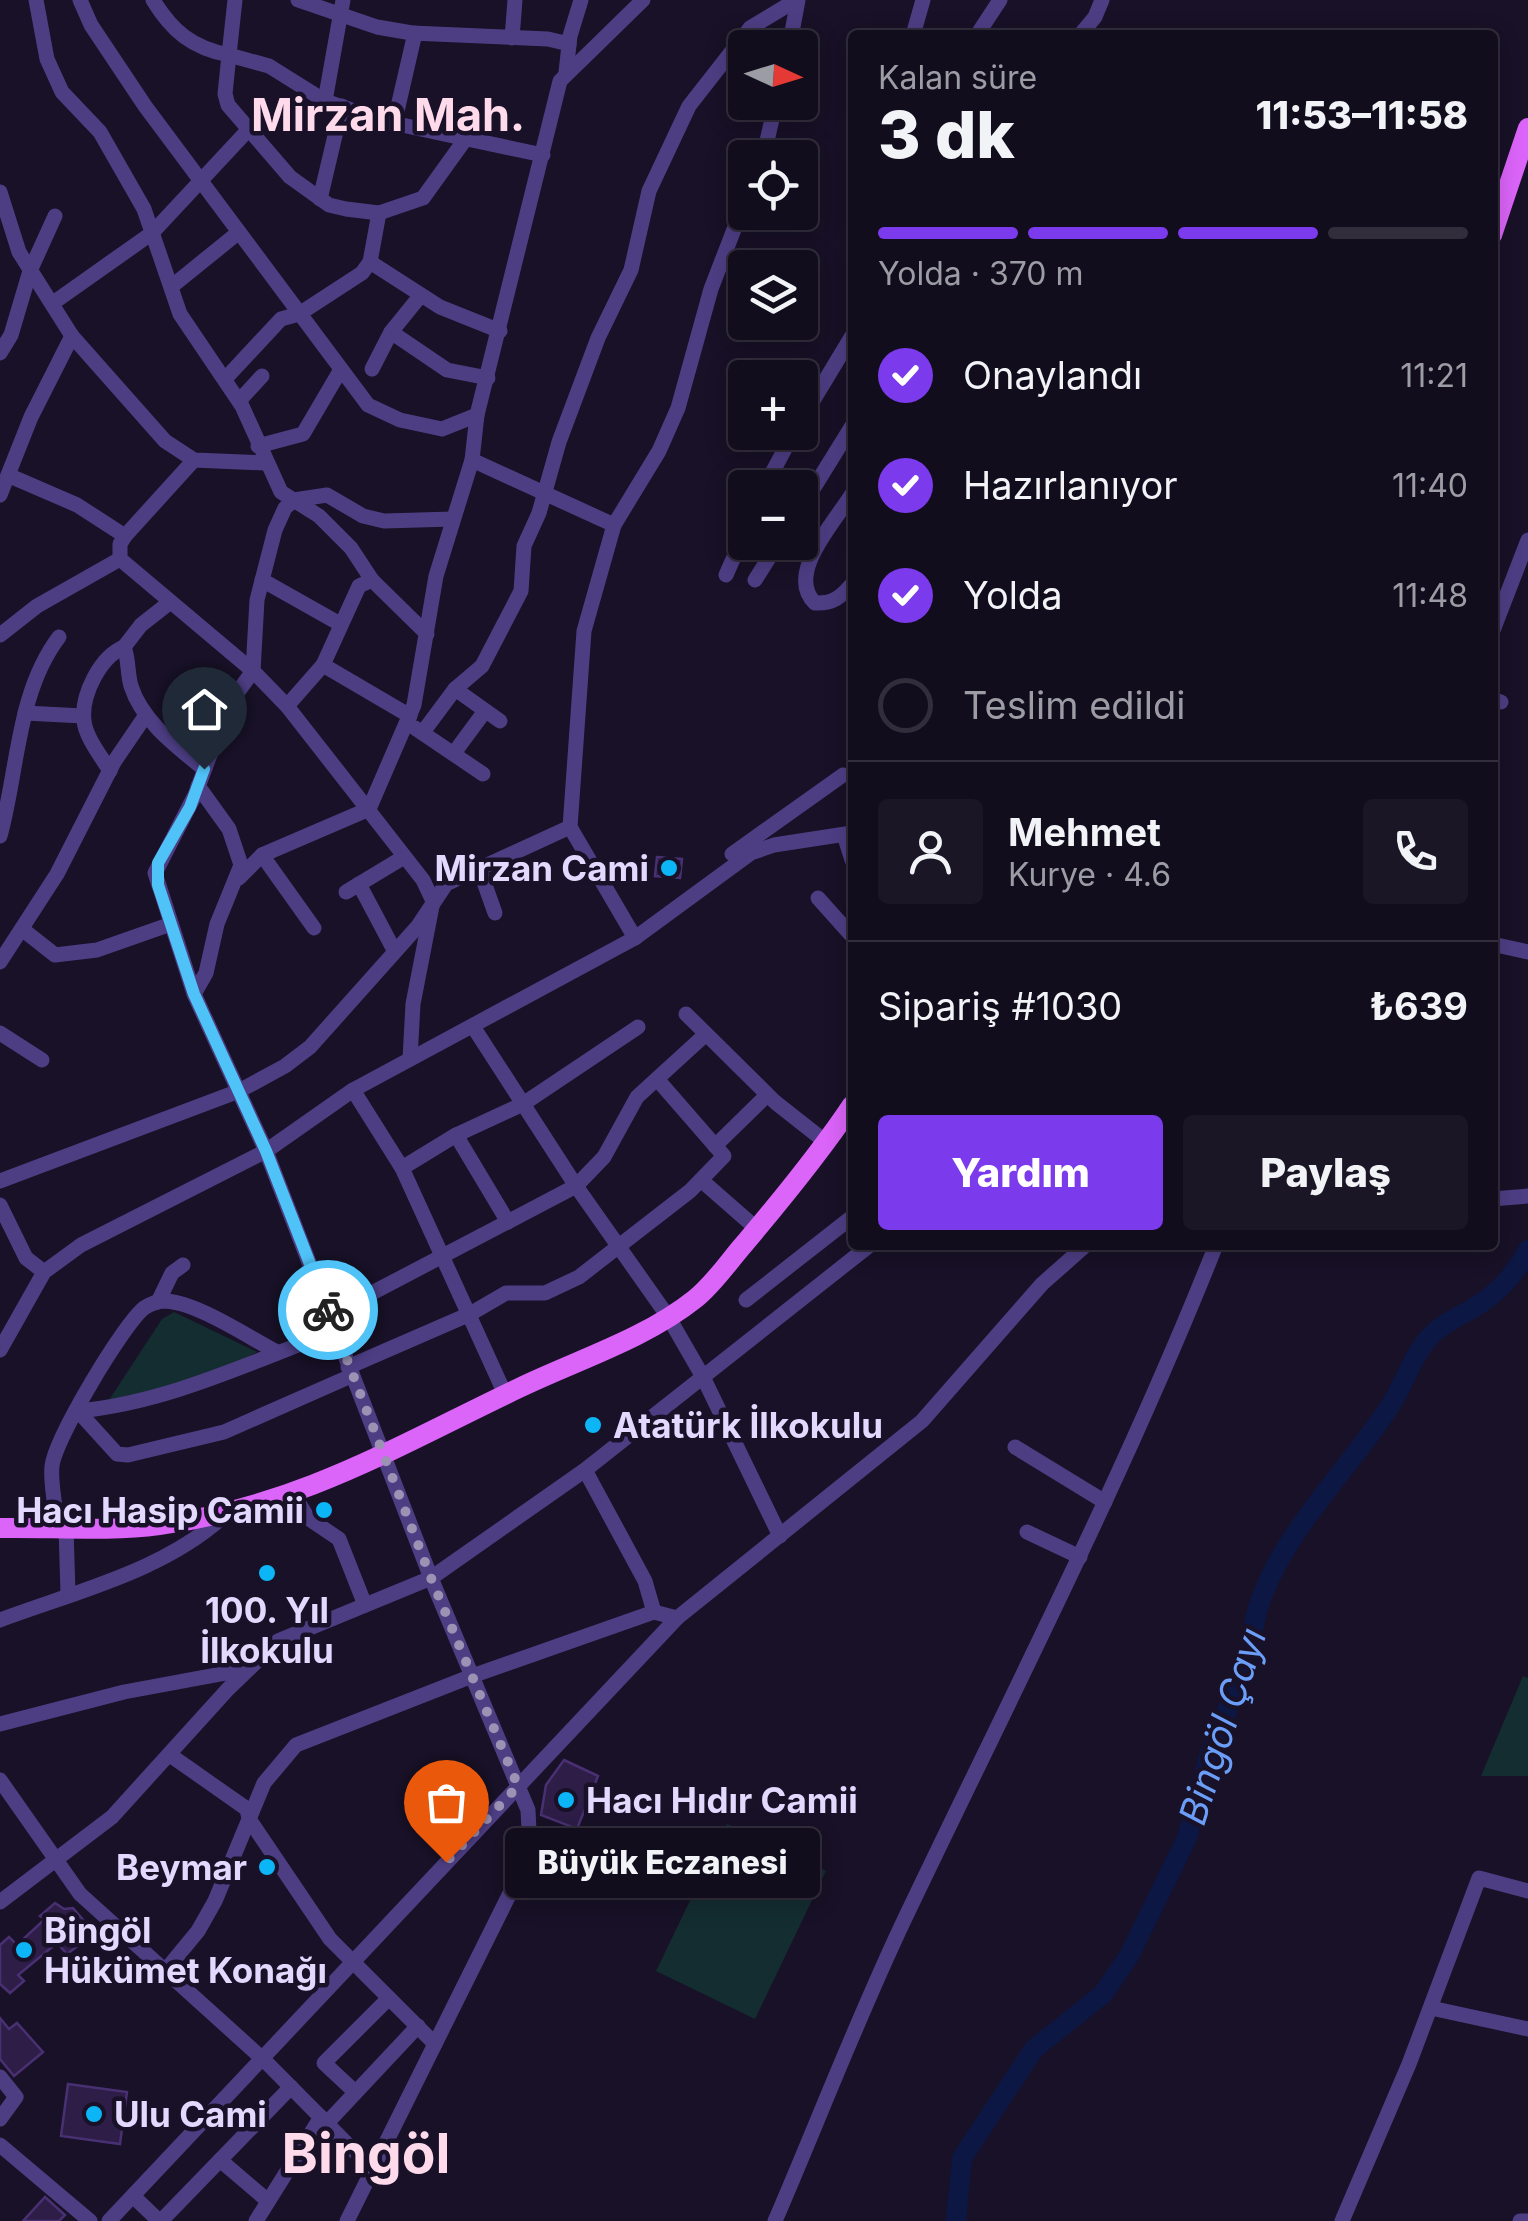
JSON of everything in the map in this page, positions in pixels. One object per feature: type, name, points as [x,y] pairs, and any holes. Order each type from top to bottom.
[{"type":"main road","points":[[1498,217],[1528,128]]},
{"type":"main road","points":[[0,1528],[156,1526],[294,1494],[384,1457],[668,1318],[698,1296],[757,1228],[848,1111]]},
{"type":"street","points":[[36,0],[47,59],[62,92],[100,132],[144,209],[190,334],[226,378],[281,492],[319,516],[351,548],[372,580],[427,634]]},
{"type":"street","points":[[80,0],[118,68],[368,405],[414,424],[442,429],[477,414]]},
{"type":"street","points":[[152,0],[178,34],[193,44],[269,66],[334,104],[394,124],[543,155]]},
{"type":"street","points":[[236,0],[225,94],[228,104],[290,177],[320,199],[346,209],[379,212],[423,198],[464,140]]},
{"type":"street","points":[[298,0],[342,8],[415,33],[569,44]]},
{"type":"street","points":[[512,38],[515,0]]},
{"type":"street","points":[[566,72],[569,44],[582,0]]},
{"type":"street","points":[[194,994],[206,973],[216,924],[239,878],[262,856],[368,809],[414,724],[436,576],[472,460],[477,414],[560,81],[643,0]]},
{"type":"street","points":[[914,30],[923,0]]},
{"type":"street","points":[[981,30],[1000,0]]},
{"type":"street","points":[[1083,30],[1102,0]]},
{"type":"street","points":[[791,30],[792,2]]},
{"type":"street","points":[[414,724],[482,666],[520,590],[524,546],[598,338],[631,270],[648,191],[689,106],[750,28],[792,2]]},
{"type":"street","points":[[320,199],[334,104],[342,8]]},
{"type":"street","points":[[394,124],[415,33]]},
{"type":"street","points":[[53,303],[152,233],[249,128]]},
{"type":"street","points":[[0,192],[13,235],[30,271],[72,336],[166,442],[194,460],[265,463]]},
{"type":"street","points":[[226,378],[281,319],[299,314],[342,289],[370,262],[379,212]]},
{"type":"street","points":[[0,353],[55,216]]},
{"type":"street","points":[[635,938],[570,827],[584,631],[614,525],[659,451],[678,408],[711,289],[734,230]]},
{"type":"street","points":[[171,287],[239,232]]},
{"type":"street","points":[[370,262],[470,322],[500,331]]},
{"type":"street","points":[[372,369],[390,332],[422,295]]},
{"type":"street","points":[[390,332],[447,370],[488,378]]},
{"type":"street","points":[[0,494],[32,416],[72,336]]},
{"type":"street","points":[[818,392],[848,343]]},
{"type":"street","points":[[258,446],[302,434],[340,371]]},
{"type":"street","points":[[239,401],[262,376]]},
{"type":"street","points":[[818,481],[848,432]]},
{"type":"street","points":[[194,460],[125,536],[120,544],[120,559],[287,706],[433,900],[413,1004],[410,1059]]},
{"type":"street","points":[[472,460],[614,525]]},
{"type":"street","points":[[10,476],[77,505],[125,536]]},
{"type":"street","points":[[347,2221],[516,1881],[529,1831],[528,1810],[431,1578],[266,1151],[194,994],[156,873],[198,786],[229,704],[252,672],[262,580],[274,530],[294,500],[327,495],[364,516],[384,521],[453,520]]},
{"type":"street","points":[[848,500],[802,580],[806,595],[814,603],[828,604],[848,589]]},
{"type":"street","points":[[1498,617],[1528,540]]},
{"type":"street","points":[[0,635],[37,606],[120,559]]},
{"type":"street","points":[[726,575],[733,560]]},
{"type":"street","points":[[755,580],[768,560]]},
{"type":"street","points":[[262,580],[340,624]]},
{"type":"street","points":[[287,706],[323,665],[359,586],[372,580]]},
{"type":"street","points":[[110,771],[91,740],[83,716],[94,676],[105,660],[169,603]]},
{"type":"street","points":[[0,836],[25,713],[38,672],[59,637]]},
{"type":"street","points":[[124,646],[132,690],[146,715],[170,742],[204,769]]},
{"type":"street","points":[[323,665],[484,774]]},
{"type":"street","points":[[455,689],[500,722]]},
{"type":"street","points":[[454,753],[485,711]]},
{"type":"street","points":[[25,713],[83,716]]},
{"type":"street","points":[[0,962],[57,874],[110,771],[146,715]]},
{"type":"street","points":[[716,876],[730,856],[842,774]]},
{"type":"street","points":[[198,786],[229,829],[240,853],[239,878]]},
{"type":"street","points":[[0,1181],[239,1092],[310,1047],[418,926],[446,884],[570,827]]},
{"type":"street","points":[[0,1350],[44,1272],[81,1246],[266,1151],[353,1090],[635,938],[716,876],[764,848],[848,834]]},
{"type":"street","points":[[262,856],[314,928]]},
{"type":"street","points":[[394,950],[352,888],[404,857]]},
{"type":"street","points":[[478,868],[494,913]]},
{"type":"street","points":[[818,898],[848,932]]},
{"type":"street","points":[[22,928],[55,955],[97,950],[171,924]]},
{"type":"street","points":[[1498,945],[1528,952]]},
{"type":"street","points":[[686,1014],[767,1095],[826,1142]]},
{"type":"street","points":[[402,1168],[456,1135],[523,1104],[638,1027]]},
{"type":"street","points":[[474,1028],[576,1186],[622,1246],[668,1318],[703,1377],[780,1536]]},
{"type":"street","points":[[0,1033],[42,1060]]},
{"type":"street","points":[[78,1411],[122,1407],[227,1375],[332,1323],[444,1255],[576,1186],[604,1157],[627,1110],[706,1034]]},
{"type":"street","points":[[78,1411],[117,1454],[128,1455],[224,1432],[506,1293],[532,1296],[557,1288],[622,1246],[724,1156],[657,1079]]},
{"type":"street","points":[[353,1090],[402,1168],[506,1394]]},
{"type":"street","points":[[715,1146],[767,1095]]},
{"type":"street","points":[[456,1135],[508,1222]]},
{"type":"street","points":[[701,1180],[757,1228]]},
{"type":"street","points":[[1498,1198],[1525,1195]]},
{"type":"street","points":[[0,1205],[26,1258],[44,1272]]},
{"type":"street","points":[[746,1300],[848,1220]]},
{"type":"street","points":[[822,1240],[844,1265]]},
{"type":"street","points":[[0,1902],[112,1816],[278,1641],[431,1578],[586,1470],[864,1250]]},
{"type":"street","points":[[108,2221],[678,1618],[922,1421],[1042,1284],[1080,1250]]},
{"type":"street","points":[[775,2221],[905,1918],[1170,1363],[1214,1250]]},
{"type":"street","points":[[158,1302],[172,1272],[183,1265]]},
{"type":"street","points":[[68,1594],[52,1466],[66,1423],[78,1411],[122,1334],[142,1310],[158,1302],[186,1306],[277,1352]]},
{"type":"street","points":[[1015,1447],[1105,1502]]},
{"type":"street","points":[[586,1470],[644,1582],[654,1612]]},
{"type":"street","points":[[294,1494],[308,1518],[338,1539],[365,1605]]},
{"type":"street","points":[[0,1620],[174,1553],[202,1537],[228,1512]]},
{"type":"street","points":[[1027,1532],[1080,1557]]},
{"type":"street","points":[[165,1971],[198,1931],[215,1901],[264,1783],[296,1745],[472,1676],[654,1612],[678,1618]]},
{"type":"street","points":[[0,1724],[124,1692],[248,1670]]},
{"type":"street","points":[[170,1755],[247,1808],[249,1818],[330,1939],[435,2044]]},
{"type":"street","points":[[0,1780],[80,1894],[264,2060],[372,2169]]},
{"type":"street","points":[[1342,2221],[1431,2008],[1479,1878],[1528,1891]]},
{"type":"street","points":[[354,2092],[324,2063],[389,1998]]},
{"type":"street","points":[[1431,2008],[1528,2029]]},
{"type":"street","points":[[256,2221],[324,2120],[418,2026]]},
{"type":"street","points":[[0,2078],[16,2096],[0,2119]]},
{"type":"street","points":[[133,2196],[160,2221],[291,2087]]},
{"type":"street","points":[[0,2144],[90,2221]]},
{"type":"street","points":[[220,2160],[268,2201]]},
{"type":"street","points":[[1520,2221],[1528,2221]]},
{"type":"green space","points":[[174,1312],[257,1352],[207,1378],[109,1400],[162,1319]]},
{"type":"green space","points":[[1523,1676],[1528,1678],[1528,1776],[1481,1776]]},
{"type":"green space","points":[[727,1824],[826,1871],[755,2019],[656,1971]]},
{"type":"building","name":"Mirzan Cami","points":[[657,857],[682,859],[680,878],[655,876]]},
{"type":"building","name":"Hacı Hıdır Camii","points":[[564,1760],[598,1776],[577,1829],[541,1815],[546,1785]]},
{"type":"building","name":"Bingöl Hükümet Konağı","points":[[55,1903],[64,1909],[73,1908],[91,1929],[91,1936],[67,1954],[57,1943],[18,1975],[24,1981],[10,1993],[0,1984],[0,1945],[9,1937],[17,1945],[45,1919],[40,1916]]},
{"type":"building","name":"Bingöl Hükümet Konağı","points":[[0,2018],[9,2029],[17,2023],[43,2052],[14,2076],[0,2059]]},
{"type":"building","name":"Ulu Cami","points":[[68,2084],[127,2092],[120,2144],[61,2136]]},
{"type":"building","points":[[45,2197],[65,2215],[59,2221],[23,2221]]},
{"type":"waterway","name":"Bingöl Çayı","points":[[956,2221],[962,2158],[1034,2049],[1103,1994],[1129,1956],[1187,1838],[1209,1756],[1252,1648],[1256,1616],[1284,1552],[1390,1406],[1427,1340],[1498,1290],[1528,1250]]},
{"type":"way so far","points":[[328,1310],[431,1578],[518,1786],[446,1862]]},
{"type":"place","name":"Mirzan Cami","points":[[669,868]]},
{"type":"place","name":"Atatürk İlkokulu","points":[[593,1425]]},
{"type":"place","name":"Hacı Hasip Camii","points":[[324,1510]]},
{"type":"place","name":"100. Yıl İlkokulu","points":[[267,1573]]},
{"type":"place","name":"Hacı Hıdır Camii","points":[[566,1800]]},
{"type":"place","name":"Büyük Eczanesi","points":[[446,1862]]},
{"type":"place","name":"Beymar","points":[[267,1867]]},
{"type":"place","name":"Bingöl Hükümet Konağı","points":[[24,1950]]},
{"type":"place","name":"Ulu Cami","points":[[94,2114]]},
{"type":"district","name":"Mirzan Mah.","points":[[388,114]]},
{"type":"district","name":"Bingöl","points":[[366,2153]]},
{"type":"route","points":[[204,769],[196,795],[158,863],[158,885],[194,994],[266,1151],[328,1310]]}]
